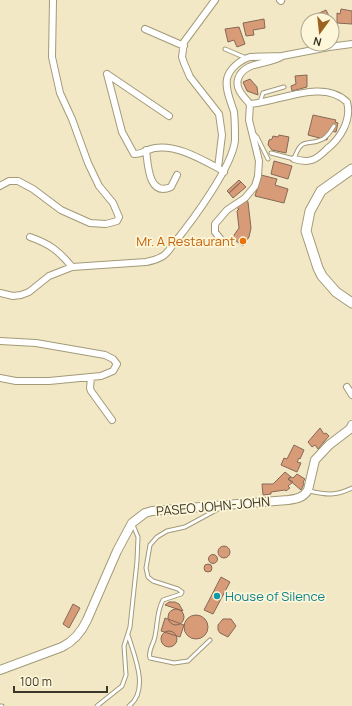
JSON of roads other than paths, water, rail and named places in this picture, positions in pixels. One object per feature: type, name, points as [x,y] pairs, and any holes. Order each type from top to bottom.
[{"type":"main road","points":[[352,169],[321,191],[310,211],[306,231],[322,276],[336,292],[352,303]]},
{"type":"street","points":[[0,186],[9,181],[18,181],[33,189],[61,210],[90,223],[106,224],[117,221],[119,217],[113,204],[99,186],[88,164],[72,118],[60,93],[52,57],[54,0]]},
{"type":"street","points":[[215,0],[184,42],[182,57],[190,77],[219,114],[222,135],[221,170]]},
{"type":"street","points":[[145,29],[184,46]]},
{"type":"street","points":[[0,292],[13,296],[21,295],[29,292],[49,276],[72,267],[146,262],[164,255],[190,225],[233,148],[235,140],[234,114],[227,87],[227,78],[234,66],[246,58],[282,56],[352,44]]},
{"type":"street","points":[[222,241],[215,231],[216,222],[227,210],[245,198],[255,186],[258,176],[259,161],[249,120],[250,104],[244,98],[237,83],[240,74],[249,66],[274,61],[282,56]]},
{"type":"street","points":[[169,116],[107,74],[122,132],[134,154],[156,148],[171,148],[195,156],[221,170]]},
{"type":"street","points":[[250,104],[312,91],[331,93],[348,104],[351,109],[352,119],[350,127],[342,137],[314,160],[308,161],[294,159]]},
{"type":"street","points":[[146,150],[151,179],[159,188],[162,190],[171,187],[176,175]]},
{"type":"street","points":[[30,237],[51,246],[61,253],[72,267]]},
{"type":"street","points":[[0,341],[36,343],[105,355],[113,359],[117,364],[113,371],[101,376],[49,381],[16,381],[0,378]]},
{"type":"street","points":[[91,377],[91,391],[112,420]]},
{"type":"street","points":[[347,387],[352,395]]},
{"type":"street","points":[[308,490],[316,460],[324,450],[351,428]]},
{"type":"street","name":"PASEO JOHN-JOHN","points":[[132,522],[145,513],[152,511],[295,499],[305,495],[308,490]]},
{"type":"street","points":[[0,670],[62,647],[77,637],[87,620],[117,551],[132,522]]},
{"type":"lane","points":[[225,49],[246,58]]},
{"type":"lane","points":[[260,103],[263,93],[284,87]]},
{"type":"lane","points":[[271,153],[294,159],[305,142],[322,140],[328,135],[334,126]]},
{"type":"lane","points":[[252,133],[257,137],[268,159]]},
{"type":"lane","points":[[308,490],[326,495],[335,494],[352,488]]},
{"type":"lane","points":[[210,640],[188,661],[174,663],[150,658],[149,655],[155,637],[160,605],[163,600],[181,594],[182,592],[178,589],[153,581],[148,577],[146,568],[150,545],[158,537],[166,531],[185,527],[223,506]]},
{"type":"lane","points":[[97,706],[122,686],[126,675],[124,646],[132,616],[138,538],[132,522]]},
{"type":"lane","points":[[128,635],[139,674],[140,688],[134,702],[129,706]]},
{"type":"place","name":"Mr. A Restaurant","points":[[243,241]]},
{"type":"place","name":"House of Silence","points":[[217,596]]}]
